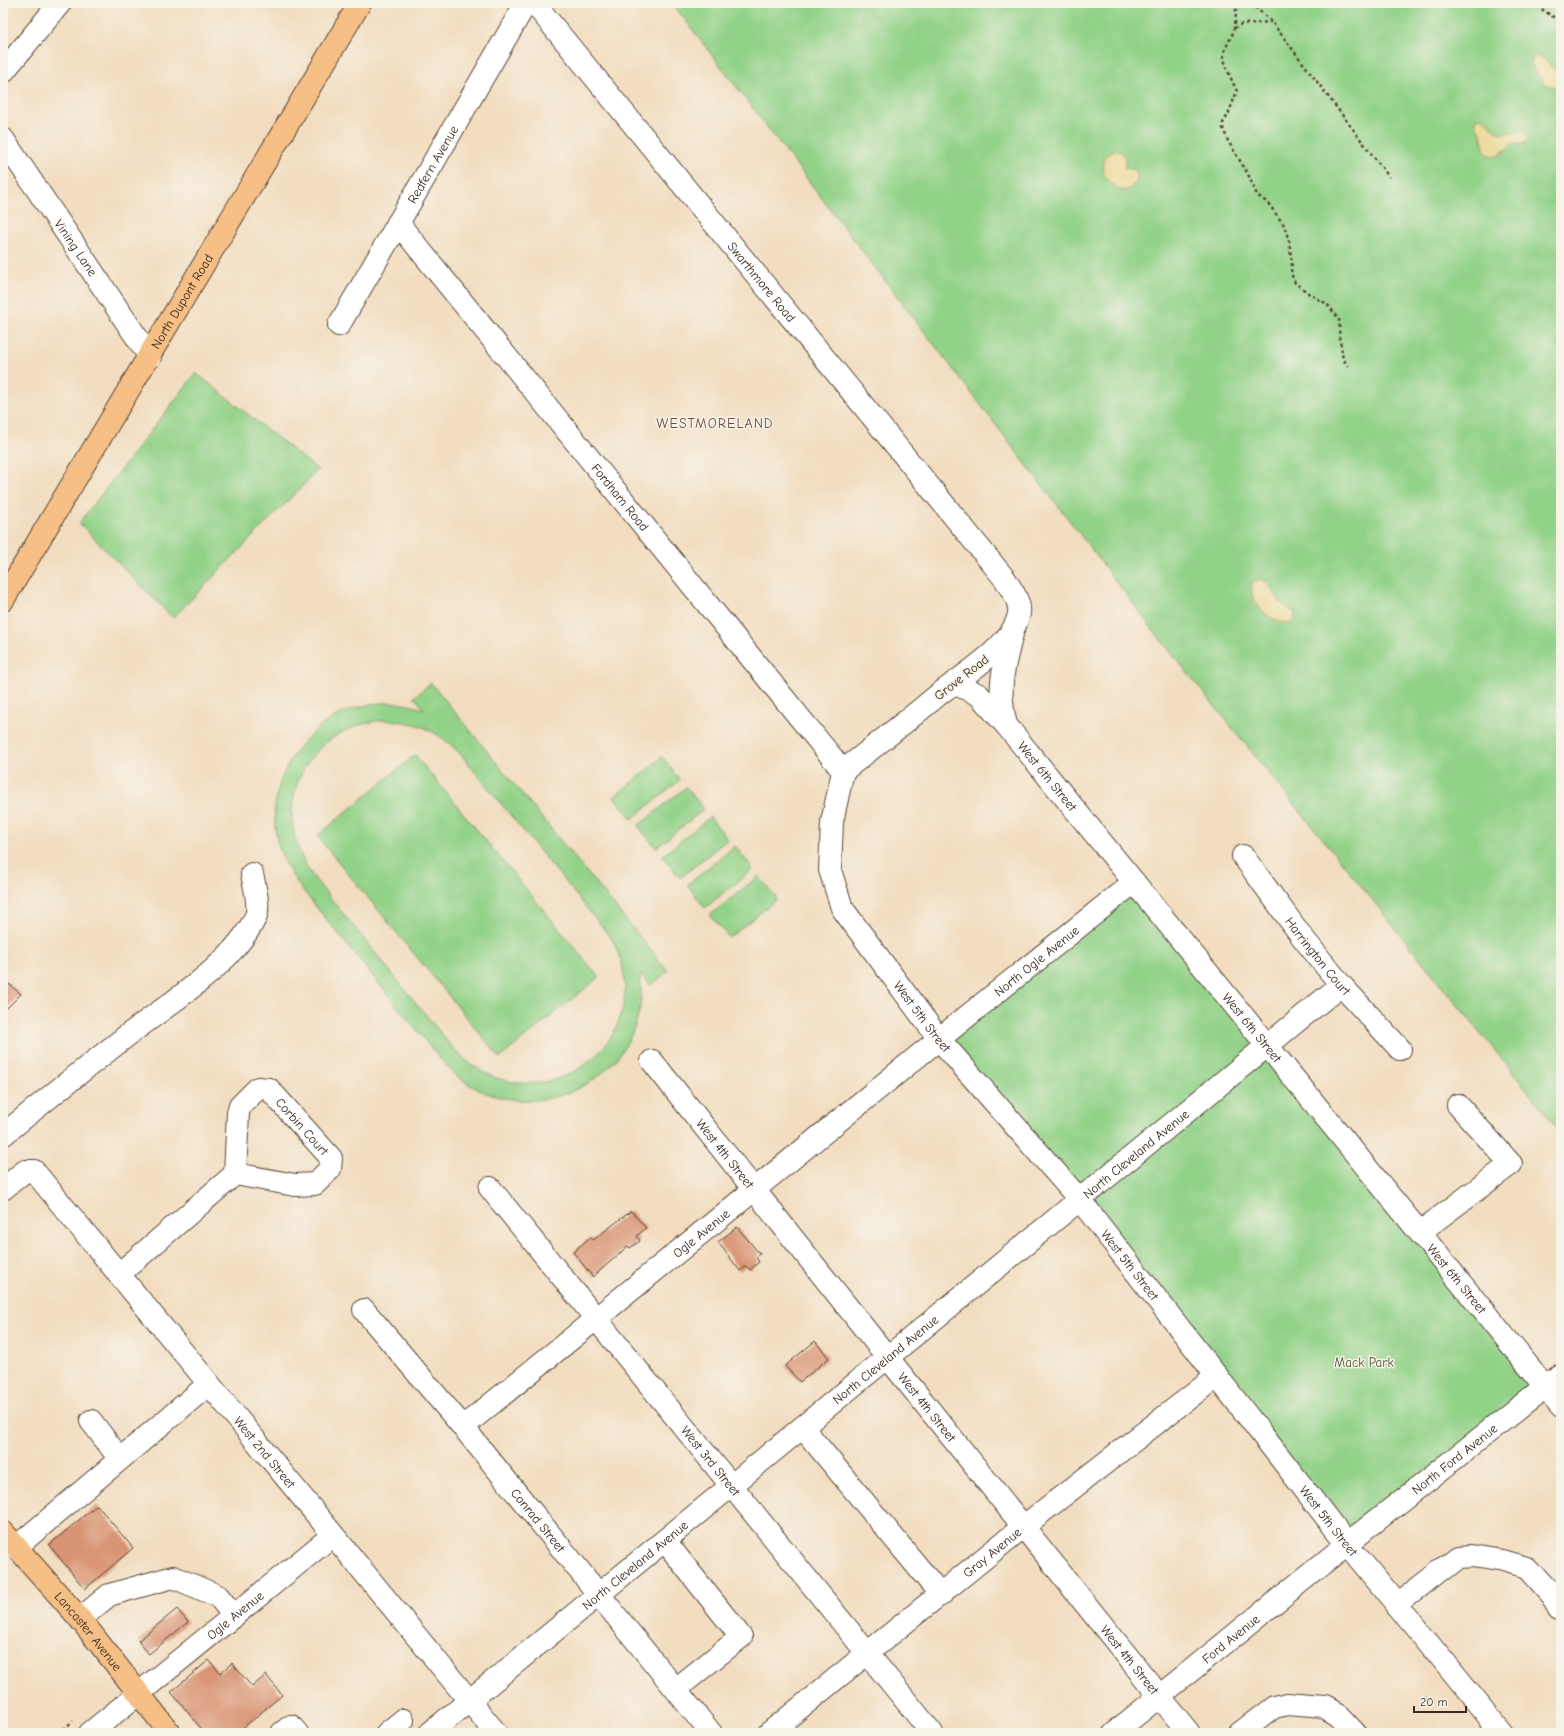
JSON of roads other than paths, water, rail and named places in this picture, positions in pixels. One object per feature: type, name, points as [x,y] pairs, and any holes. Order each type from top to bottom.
[{"type":"main road","name":"North Dupont Road","points":[[3,600],[150,357],[360,3]]},
{"type":"main road","name":"Lancaster Avenue","points":[[8,1543],[80,1619],[137,1694],[170,1733]]},
{"type":"street","points":[[3,72],[60,3]]},
{"type":"street","name":"Redfern Avenue","points":[[339,325],[526,3]]},
{"type":"street","name":"Swarthmore Road","points":[[534,3],[989,560]]},
{"type":"street","name":"Vining Lane","points":[[3,139],[150,357]]},
{"type":"street","name":"Fordham Road","points":[[398,223],[843,772]]},
{"type":"street","name":"Grove Road","points":[[843,772],[954,683],[986,660],[1014,629],[1019,618],[1018,601],[1005,579],[989,560]]},
{"type":"street","name":"West 6th Street","points":[[1014,629],[1005,660],[1001,682],[1001,706],[1006,725],[1420,1232],[1553,1381],[1561,1406]]},
{"type":"street","points":[[954,683],[979,695],[1006,725]]},
{"type":"street","name":"West 5th Street","points":[[843,772],[832,822],[830,870],[842,908],[939,1039],[1080,1200],[1347,1544],[1502,1733]]},
{"type":"street","name":"Harrington Court","points":[[1243,856],[1303,938],[1341,985],[1400,1050]]},
{"type":"street","points":[[3,1134],[124,1038],[194,986],[222,961],[243,937],[256,914],[256,895],[252,874]]},
{"type":"street","name":"North Ogle Avenue","points":[[939,1039],[1134,882]]},
{"type":"street","name":"North Cleveland Avenue","points":[[430,1733],[600,1595],[1341,985]]},
{"type":"street","name":"Ogle Avenue","points":[[463,1427],[939,1039]]},
{"type":"street","name":"West 4th Street","points":[[652,1062],[1189,1733]]},
{"type":"street","name":"Corbin Court","points":[[258,1088],[269,1089],[331,1158],[330,1169],[315,1184],[296,1185],[235,1174],[238,1113],[240,1106],[258,1088]]},
{"type":"street","points":[[1420,1232],[1511,1164],[1458,1105]]},
{"type":"street","name":"West 2nd Street","points":[[3,1189],[25,1171],[34,1171],[496,1733]]},
{"type":"street","points":[[119,1274],[235,1174]]},
{"type":"street","name":"West 3rd Street","points":[[490,1188],[932,1733]]},
{"type":"street","name":"Conrad Street","points":[[364,1310],[463,1427],[711,1733]]},
{"type":"street","name":"Gray Avenue","points":[[770,1733],[1024,1526],[1217,1376]]},
{"type":"street","name":"North Ford Avenue","points":[[1347,1544],[1553,1381]]},
{"type":"street","points":[[8,1543],[120,1459],[209,1384]]},
{"type":"street","points":[[91,1421],[120,1459]]},
{"type":"street","points":[[803,1428],[941,1594]]},
{"type":"street","name":"Ogle Avenue","points":[[84,1725],[137,1694],[333,1535]]},
{"type":"street","points":[[665,1540],[741,1636],[676,1689]]},
{"type":"street","name":"Ford Avenue","points":[[1114,1733],[1347,1544]]},
{"type":"street","points":[[1397,1605],[1458,1557],[1473,1556],[1503,1561],[1527,1568],[1561,1606]]},
{"type":"street","points":[[80,1619],[109,1595],[173,1577],[218,1596],[234,1616]]},
{"type":"street","points":[[1240,1733],[1274,1707],[1287,1704],[1324,1707],[1338,1715],[1355,1733]]},
{"type":"street","points":[[282,1733],[291,1726],[297,1733]]},
{"type":"district","name":"WESTMORELAND","points":[[715,423]]},
{"type":"park label","name":"Mack Park","points":[[1364,1362]]}]
